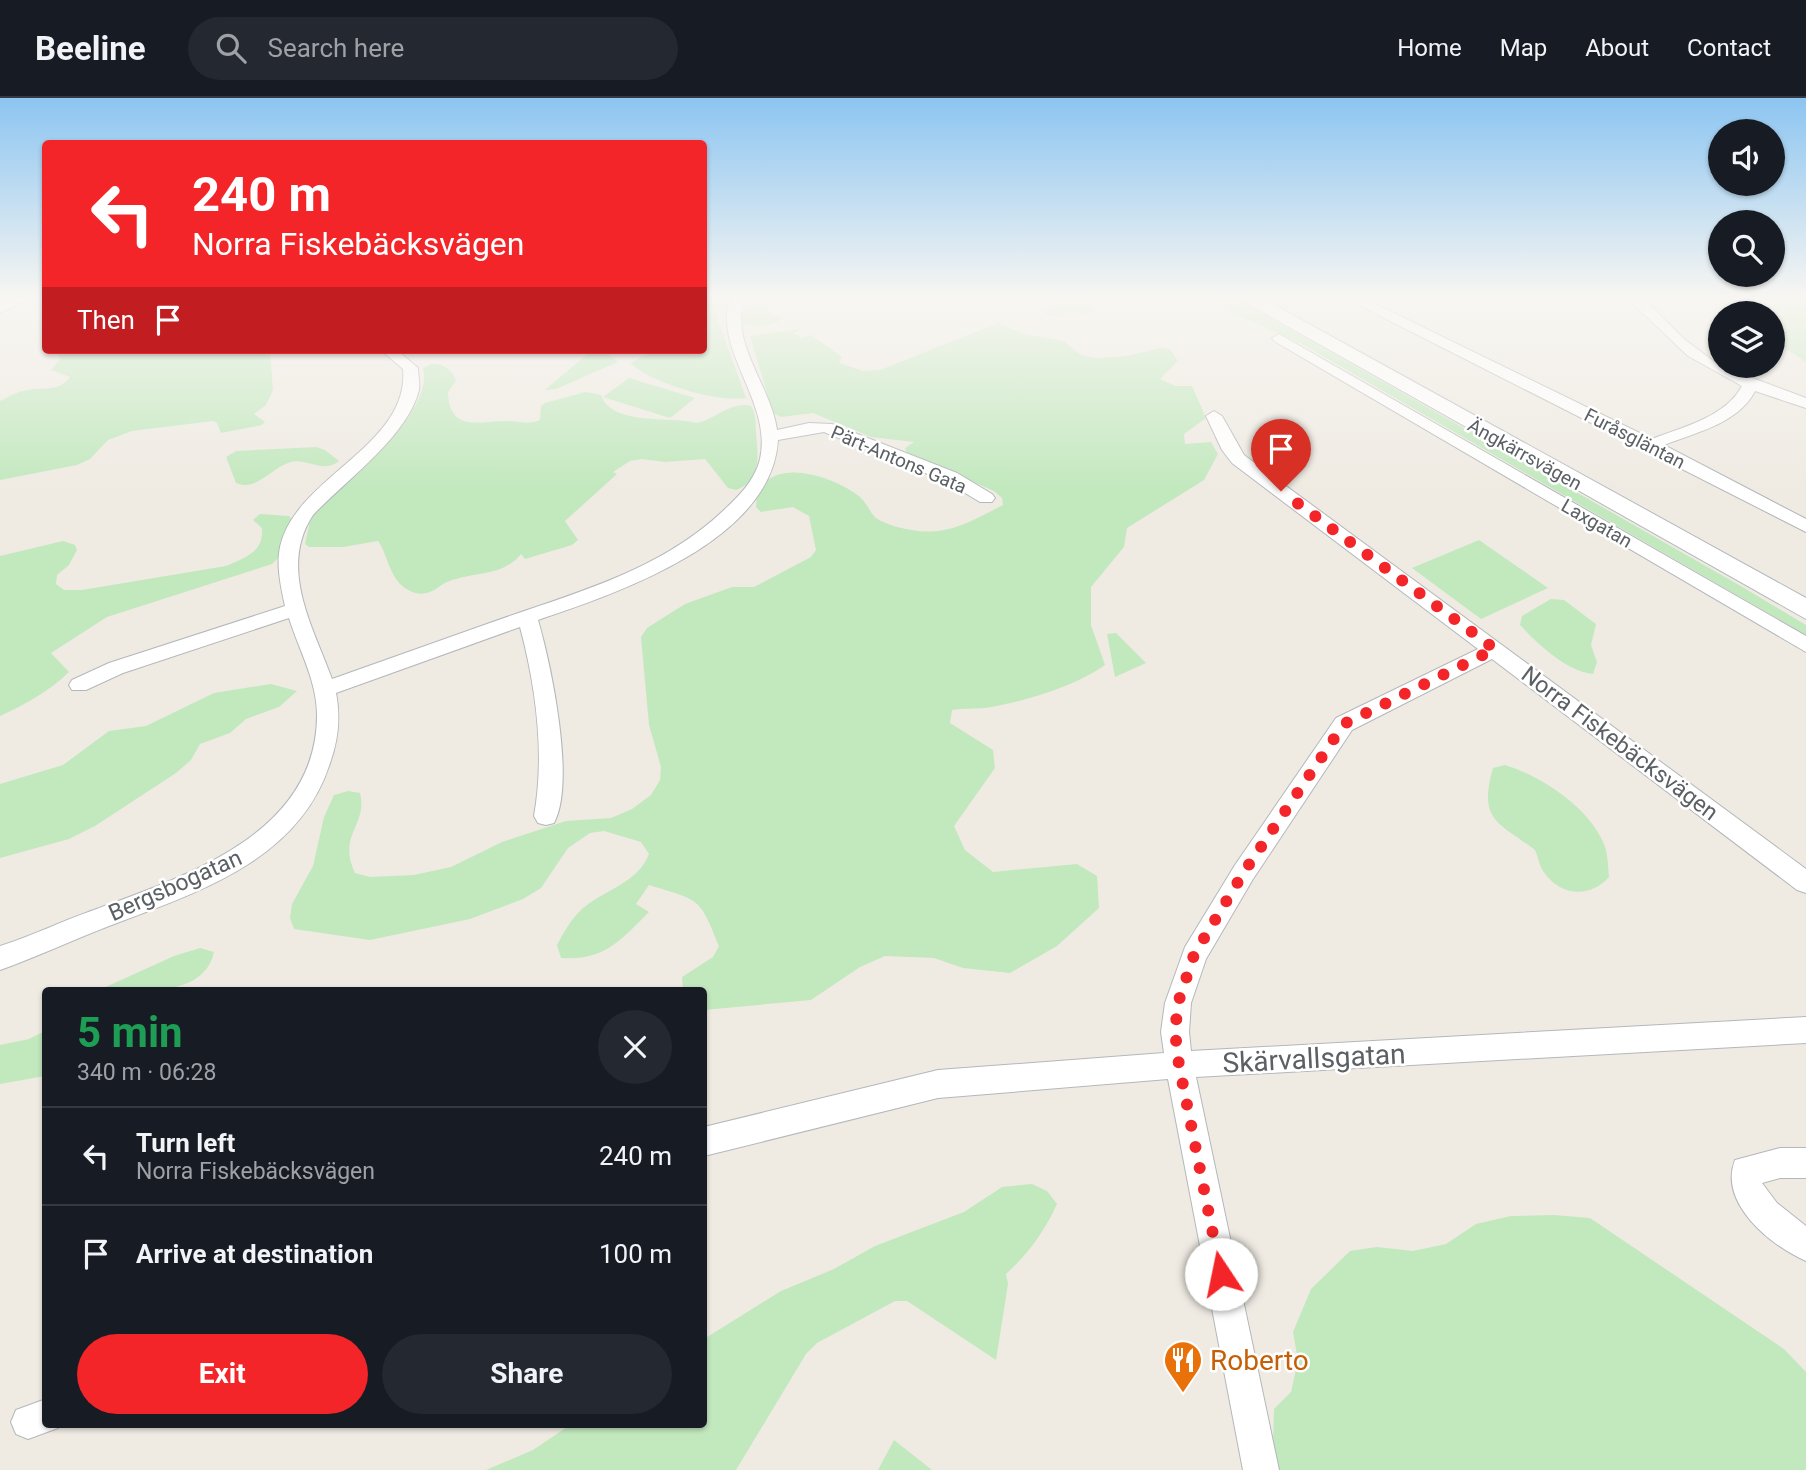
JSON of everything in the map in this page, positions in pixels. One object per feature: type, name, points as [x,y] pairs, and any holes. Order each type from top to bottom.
[{"type":"street","name":"Bergsbogatan","points":[[0,958],[186,885],[240,860],[283,822],[314,784],[327,734],[328,706],[325,689],[289,583],[286,558],[296,526],[323,492],[383,435],[412,396],[410,368],[401,361]]},
{"type":"street","points":[[325,689],[652,570],[715,530],[758,482],[769,458],[769,437],[763,405],[746,361]]},
{"type":"street","name":"Laxgatan","points":[[1319,361],[1806,645]]},
{"type":"street","name":"Ängkärrsvägen","points":[[1360,361],[1806,610]]},
{"type":"street","name":"Furåsgläntan","points":[[1481,361],[1651,445],[1806,526]]},
{"type":"street","points":[[1708,361],[1750,384],[1806,404]]},
{"type":"street","points":[[1651,445],[1730,410],[1747,395],[1750,384]]},
{"type":"street","name":"Norra Fiskebäcksvägen","points":[[1214,416],[1230,450],[1238,459],[1806,883]]},
{"type":"street","name":"Pärt-Antons Gata","points":[[769,437],[826,427],[951,477],[986,498]]},
{"type":"street","points":[[79,685],[116,668],[298,609]]},
{"type":"street","points":[[527,617],[539,652],[552,786],[546,816]]},
{"type":"street","points":[[1259,1470],[1179,1065],[1175,1032],[1178,1003],[1194,955],[1244,872],[1344,724],[1495,649]]},
{"type":"street","name":"Skärvallsgatan","points":[[707,1141],[938,1084],[1179,1065],[1806,1031]]},
{"type":"street","points":[[1806,1163],[1757,1166],[1746,1171],[1745,1182],[1755,1200],[1772,1220],[1806,1245]]},
{"type":"green space","points":[[58,361],[271,361],[273,390],[266,405],[254,414],[265,422],[262,425],[221,433],[217,423],[213,421],[132,431],[108,440],[90,459],[77,465],[0,480],[0,401],[21,392],[56,387],[70,377],[51,370]]},
{"type":"green space","points":[[579,361],[618,362],[556,389],[545,390]]},
{"type":"green space","points":[[733,361],[746,398],[734,399],[685,390],[653,378],[630,363]]},
{"type":"green space","points":[[757,361],[840,361],[839,363],[864,371],[880,370],[903,361],[1178,361],[1160,379],[1176,386],[1192,386],[1206,418],[1184,434],[1185,444],[1211,442],[1218,454],[1204,480],[1127,528],[1124,547],[1091,587],[1091,625],[1105,665],[1079,680],[1031,698],[985,708],[952,710],[950,723],[993,750],[995,768],[954,826],[965,850],[993,872],[1077,864],[1097,876],[1099,908],[1057,946],[1010,973],[963,968],[934,958],[885,956],[860,967],[811,1000],[707,1010],[707,987],[683,987],[682,977],[713,957],[719,946],[702,909],[679,894],[649,885],[636,904],[649,912],[620,940],[589,956],[561,958],[557,945],[574,917],[591,902],[629,879],[644,864],[649,854],[641,842],[604,831],[590,833],[568,848],[541,888],[523,899],[470,919],[370,940],[294,929],[290,918],[292,904],[313,866],[324,817],[334,795],[348,791],[360,793],[360,814],[351,839],[350,860],[355,873],[370,877],[414,875],[451,867],[502,842],[566,821],[611,818],[632,809],[651,795],[660,780],[661,767],[649,725],[641,637],[647,628],[685,604],[732,587],[754,587],[811,557],[816,550],[809,516],[793,507],[761,512],[756,507],[760,490],[770,479],[783,473],[799,473],[833,481],[860,497],[880,520],[898,527],[925,532],[959,526],[1003,505],[1002,498],[994,491],[907,453],[905,448],[914,442],[871,437],[813,413],[781,417],[773,413]]},
{"type":"green space","points":[[1331,361],[1346,361],[1739,585],[1806,625],[1806,635]]},
{"type":"green space","points":[[431,364],[444,366],[452,373],[456,381],[448,392],[450,405],[454,414],[468,422],[528,423],[540,420],[541,406],[545,403],[586,392],[601,395],[606,404],[625,415],[650,419],[699,423],[731,408],[751,406],[755,416],[757,450],[754,474],[744,486],[736,490],[728,488],[705,459],[630,461],[613,472],[617,474],[565,521],[578,540],[572,545],[525,559],[521,554],[513,562],[495,571],[455,579],[429,592],[415,593],[395,578],[378,541],[343,547],[309,547],[305,544],[310,521],[318,509],[368,463],[403,424],[416,405],[423,386],[423,368]]},
{"type":"green space","points":[[629,378],[695,398],[670,418],[603,397]]},
{"type":"green space","points":[[316,447],[325,450],[339,461],[327,466],[291,462],[257,482],[243,485],[236,483],[226,457],[236,451]]},
{"type":"green space","points":[[260,514],[289,516],[292,520],[279,557],[272,564],[107,617],[51,653],[69,672],[36,697],[0,716],[0,556],[63,541],[75,545],[77,550],[69,565],[57,575],[56,584],[64,590],[82,590],[226,566],[252,553],[260,543],[262,528],[253,520]]},
{"type":"green space","points":[[1479,540],[1548,588],[1481,619],[1412,568]]},
{"type":"green space","points":[[1551,599],[1564,600],[1596,624],[1591,645],[1597,662],[1593,674],[1563,662],[1520,625],[1522,616]]},
{"type":"green space","points":[[1116,633],[1146,663],[1115,677],[1107,634]]},
{"type":"green space","points":[[271,684],[297,691],[279,707],[246,719],[230,733],[200,744],[191,760],[176,773],[95,826],[69,839],[0,858],[0,784],[63,765],[109,731],[146,726],[214,693]]},
{"type":"green space","points":[[1505,765],[1548,785],[1576,806],[1597,830],[1604,844],[1609,877],[1601,884],[1593,889],[1575,892],[1557,886],[1543,871],[1535,850],[1494,818],[1488,799],[1489,786],[1493,768]]},
{"type":"green space","points":[[200,948],[214,952],[208,967],[197,978],[183,985],[106,987],[174,956]]},
{"type":"green space","points":[[42,1032],[42,1077],[0,1084],[0,1045],[29,1039]]},
{"type":"green space","points":[[1032,1184],[1047,1191],[1057,1204],[1035,1242],[1006,1274],[1008,1284],[996,1360],[907,1301],[895,1301],[817,1343],[806,1354],[736,1470],[486,1470],[533,1450],[566,1428],[707,1428],[707,1337],[781,1291],[834,1269],[875,1246],[964,1212],[1002,1187]]},
{"type":"green space","points":[[1511,1216],[1590,1218],[1784,1349],[1806,1372],[1806,1470],[1278,1470],[1273,1447],[1274,1409],[1291,1392],[1298,1361],[1293,1332],[1311,1289],[1350,1251],[1377,1247],[1413,1251],[1446,1244],[1476,1224]]},
{"type":"green space","points":[[894,1440],[932,1470],[878,1470]]},
{"type":"place","name":"Roberto","points":[[1183,1394]]},
{"type":"route","points":[[1221,1274],[1179,1065],[1175,1032],[1178,1003],[1194,955],[1244,872],[1344,724],[1495,649],[1281,491]]}]
